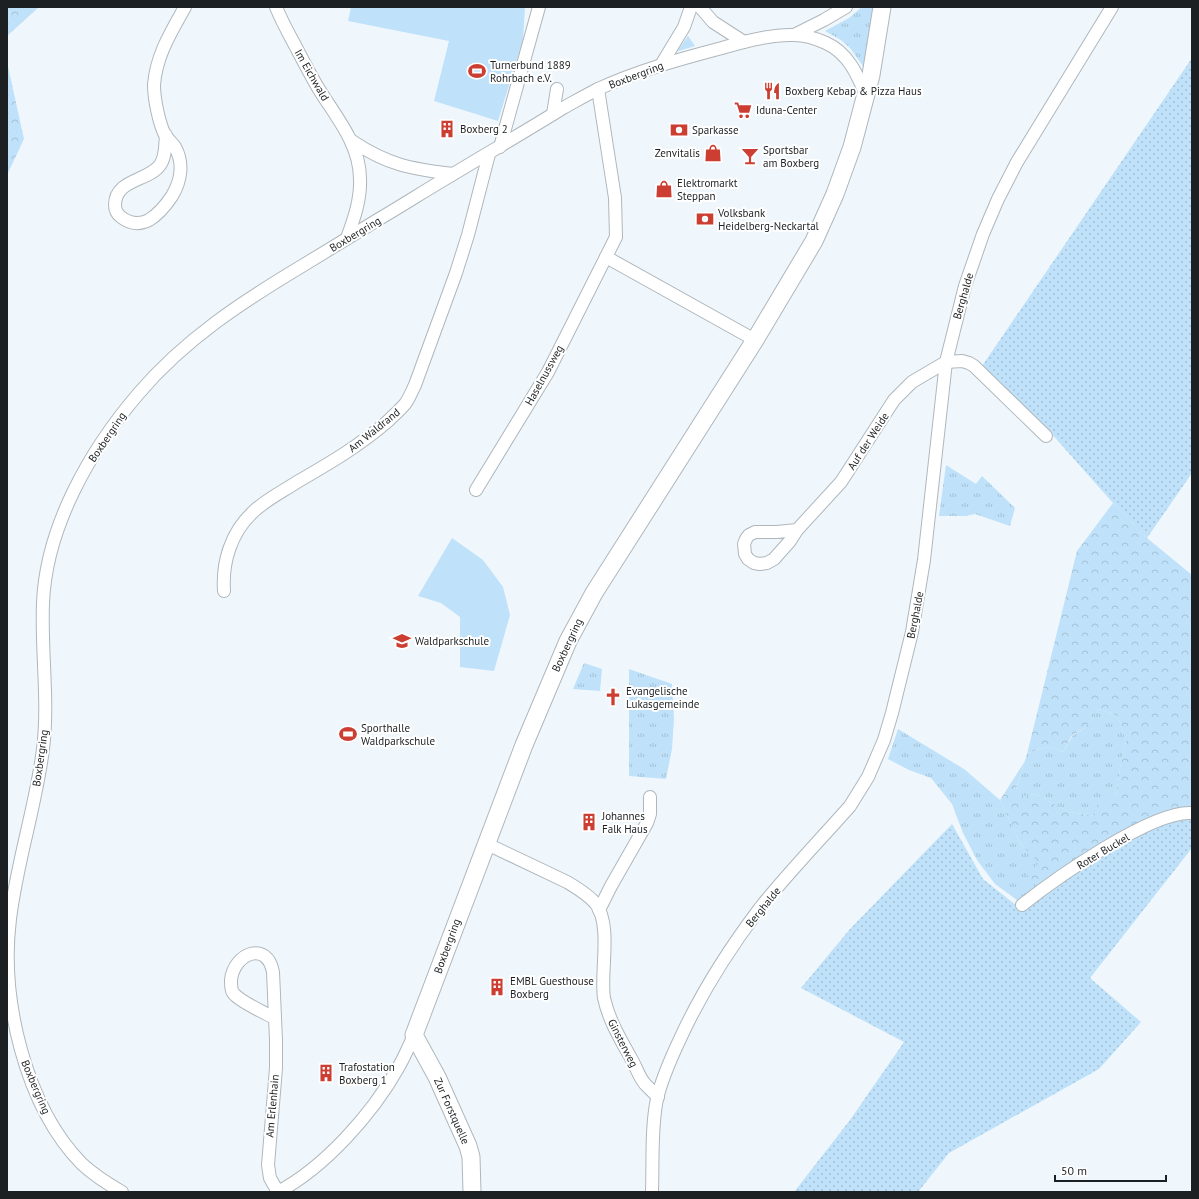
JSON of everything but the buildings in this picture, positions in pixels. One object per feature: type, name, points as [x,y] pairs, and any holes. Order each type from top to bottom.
[{"type":"street","points":[[166,135],[164,156],[160,165],[151,172],[130,182],[123,188],[116,198],[115,206],[118,215],[132,223],[145,222],[158,213],[168,202],[178,183],[180,163],[178,154],[166,135],[156,108],[154,86],[158,59],[185,7]]},
{"type":"street","name":"Im Eichwald","points":[[276,7],[316,84],[352,141],[358,164],[360,190],[353,222],[347,238]]},
{"type":"street","points":[[500,147],[539,7]]},
{"type":"street","points":[[661,65],[684,27],[691,7]]},
{"type":"street","points":[[700,7],[713,22],[744,42]]},
{"type":"street","name":"Boxbergring","points":[[794,35],[846,7]]},
{"type":"street","name":"Boxbergring","points":[[278,1192],[311,1170],[330,1153],[358,1124],[384,1090],[398,1068],[414,1035],[536,713],[568,640],[594,593],[755,340],[814,241],[835,194],[852,147],[875,54],[882,7]]},
{"type":"street","name":"Berghalde","points":[[652,1192],[655,1111],[658,1097],[671,1060],[688,1021],[718,969],[761,908],[850,806],[868,777],[880,751],[900,682],[921,586],[946,362],[965,286],[983,234],[998,199],[1017,162],[1112,7]]},
{"type":"street","name":"Boxbergring","points":[[122,1192],[98,1177],[68,1148],[55,1129],[34,1088],[18,1040],[12,1008],[8,962],[8,934],[10,917],[44,740],[43,607],[46,578],[50,555],[65,513],[95,452],[126,409],[149,382],[184,346],[210,325],[268,286],[553,114],[598,89],[661,65],[744,42],[794,35],[814,38],[827,43],[840,52],[849,61],[866,94]]},
{"type":"street","points":[[553,114],[557,89]]},
{"type":"street","name":"Haselnussweg","points":[[476,490],[548,372],[616,237],[615,198],[598,89]]},
{"type":"street","name":"Im Eichwald","points":[[352,141],[377,156],[401,166],[453,174]]},
{"type":"street","name":"Am Waldrand","points":[[224,591],[225,566],[230,547],[241,526],[251,514],[262,504],[344,455],[396,414],[406,403],[415,385],[456,273],[468,235],[489,154]]},
{"type":"street","points":[[606,257],[755,340]]},
{"type":"street","points":[[946,362],[969,362],[1046,436]]},
{"type":"street","name":"Auf der Weide","points":[[797,530],[841,482],[894,400],[912,382],[946,362]]},
{"type":"street","points":[[599,910],[646,823],[650,802]]},
{"type":"street","name":"Roter Buckel","points":[[1022,905],[1040,891],[1096,854],[1135,831],[1176,814],[1192,813]]},
{"type":"street","name":"Ginsterweg","points":[[486,843],[567,882],[591,899],[599,910],[604,926],[603,982],[604,997],[608,1011],[612,1022],[644,1083],[658,1097]]},
{"type":"street","name":"Am Erlenhain","points":[[274,1018],[242,1000],[233,993],[231,983],[234,969],[240,959],[249,954],[260,954],[269,959],[274,987],[276,1068],[268,1165],[270,1178],[278,1192]]},
{"type":"street","name":"Zur Forstquelle","points":[[414,1035],[437,1077],[468,1146],[471,1157],[472,1192]]},
{"type":"green space","points":[[7,7],[39,7],[7,36]]},
{"type":"green space","name":"Turnerbund 1889 Rohrbach e.V.","points":[[351,7],[525,7],[523,40],[498,121],[434,101],[449,41],[348,21]]},
{"type":"green space","points":[[862,7],[874,7],[865,65],[863,66],[850,48],[841,40],[825,31],[849,18]]},
{"type":"green space","points":[[688,36],[695,46],[679,51],[678,50]]},
{"type":"green space","points":[[1192,58],[1192,473],[1147,538],[1113,503],[1050,432],[982,366]]},
{"type":"green space","points":[[7,62],[24,139],[7,175]]},
{"type":"green space","points":[[946,465],[976,484],[982,476],[1015,508],[1010,526],[975,514],[966,516],[939,516]]},
{"type":"green space","points":[[1113,503],[1147,538],[1192,575],[1192,816],[1039,887],[1027,875],[1039,863],[1020,843],[1000,800],[1025,761],[1016,789],[1022,797],[1035,794],[1069,812],[1096,816],[1098,798],[1116,798],[1120,768],[1126,741],[1118,716],[1099,709],[1085,728],[1072,735],[1063,752],[1041,748],[1027,754],[1077,551]]},
{"type":"green space","points":[[452,538],[483,560],[503,587],[510,615],[494,671],[460,667],[460,617],[441,603],[418,596]]},
{"type":"green space","points":[[584,663],[602,669],[600,691],[573,689]]},
{"type":"green space","points":[[629,669],[672,684],[674,719],[672,749],[666,779],[629,776]]},
{"type":"green space","points":[[1099,709],[1118,716],[1126,741],[1120,768],[1116,798],[1096,816],[1069,812],[1035,794],[1022,797],[1016,790],[1027,754],[1041,748],[1063,752],[1073,735],[1085,728]]},
{"type":"green space","points":[[898,729],[964,769],[1000,800],[1020,843],[1040,863],[1039,887],[1021,903],[995,884],[977,860],[963,833],[952,804],[931,778],[909,770],[888,759]]},
{"type":"green space","points":[[1192,816],[1192,848],[1090,978],[1141,1022],[1099,1069],[949,1153],[918,1192],[794,1192],[850,1120],[904,1042],[801,988],[850,929],[952,824],[983,879],[1021,909],[1096,857],[1169,819]]},
{"type":"place","name":"Turnerbund 1889 Rohrbach e.V.","points":[[477,71]]},
{"type":"place","name":"Boxberg Kebap & Pizza Haus","points":[[772,91]]},
{"type":"place","name":"Iduna-Center","points":[[743,110]]},
{"type":"place","name":"Boxberg 2","points":[[447,129]]},
{"type":"place","name":"Sparkasse","points":[[679,130]]},
{"type":"place","name":"Zenvitalis","points":[[713,153]]},
{"type":"place","name":"Sportsbar am Boxberg","points":[[750,156]]},
{"type":"place","name":"Elektromarkt Steppan","points":[[664,189]]},
{"type":"place","name":"Volksbank Heidelberg-Neckartal","points":[[705,219]]},
{"type":"place","name":"Waldparkschule","points":[[402,641]]},
{"type":"place","name":"Evangelische Lukasgemeinde","points":[[613,697]]},
{"type":"place","name":"Sporthalle Waldparkschule","points":[[348,734]]},
{"type":"place","name":"Johannes Falk Haus","points":[[589,822]]},
{"type":"place","name":"EMBL Guesthouse Boxberg","points":[[497,987]]},
{"type":"place","name":"Trafostation Boxberg 1","points":[[326,1073]]}]
